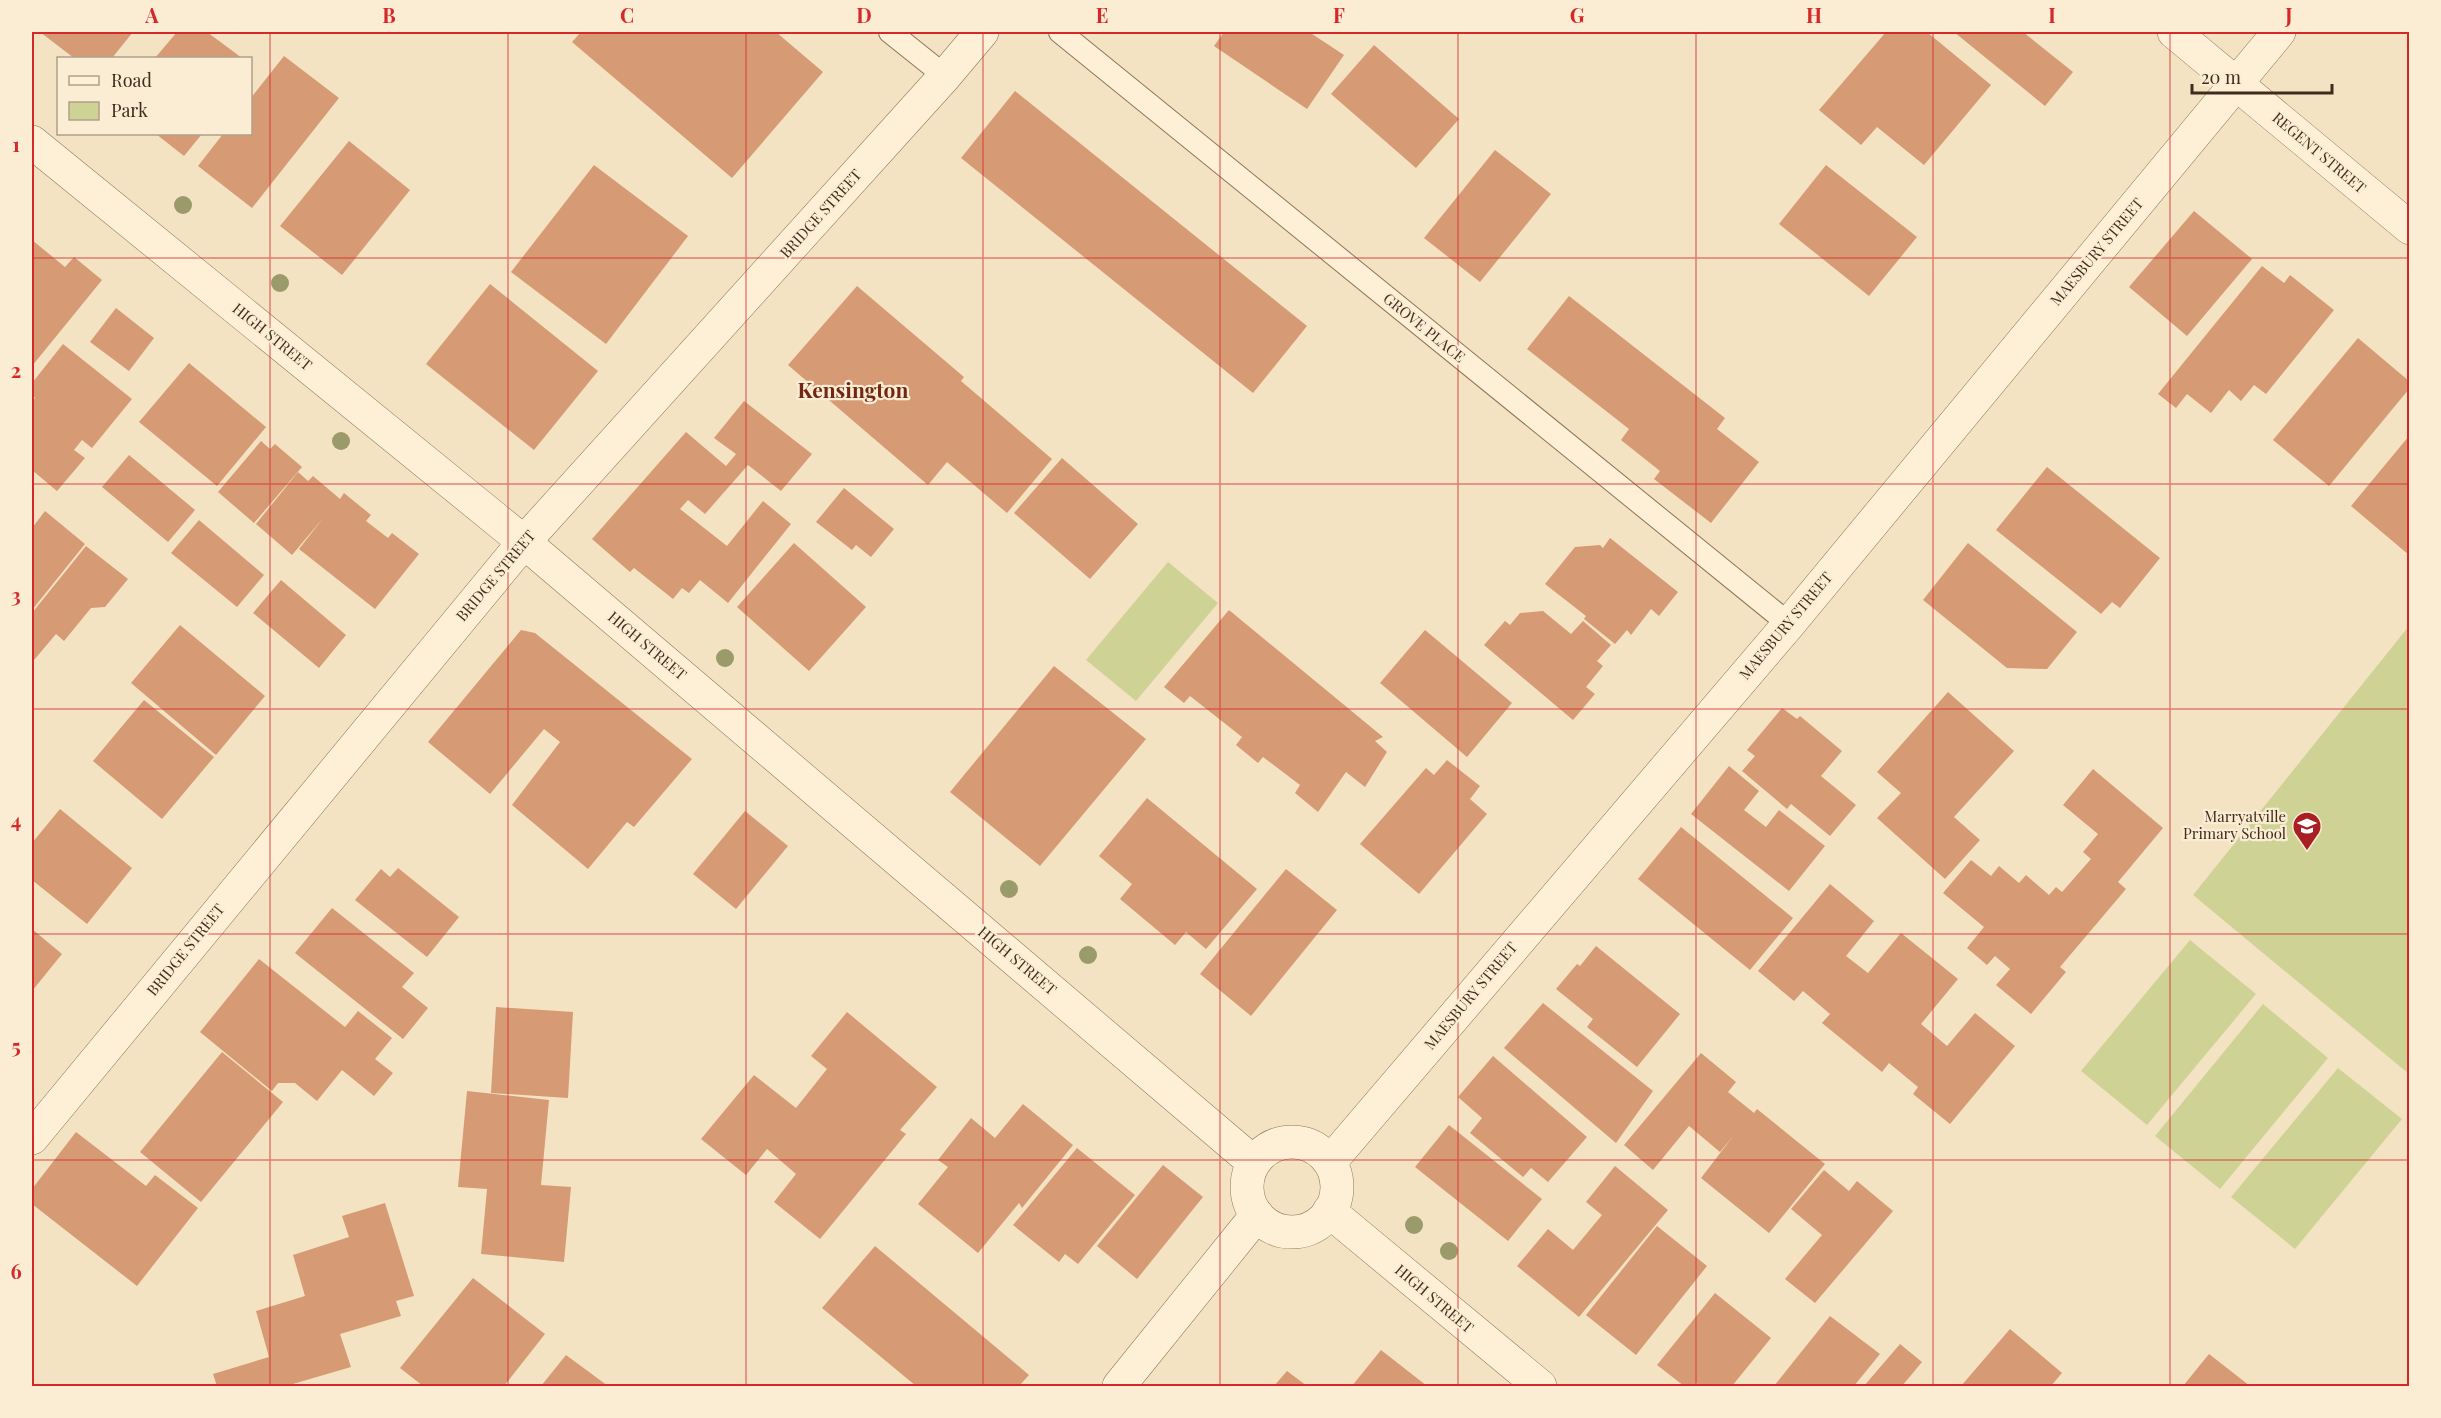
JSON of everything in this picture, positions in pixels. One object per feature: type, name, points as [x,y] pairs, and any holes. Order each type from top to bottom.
[{"type":"street","name":"BRIDGE STREET","points":[[32,1138],[524,542],[945,76],[982,32]]},
{"type":"street","name":"REGENT STREET","points":[[2174,32],[2409,228]]},
{"type":"street","name":"MAESBURY STREET","points":[[1330,1162],[1789,624],[2279,32]]},
{"type":"street","name":"HIGH STREET","points":[[32,142],[524,542],[1253,1162]]},
{"type":"street","points":[[1294,1141],[1320,1150],[1330,1162],[1336,1177],[1337,1192],[1329,1211],[1322,1220],[1309,1228],[1293,1232],[1278,1230],[1257,1215],[1249,1201],[1246,1186],[1253,1162],[1264,1151],[1278,1144],[1294,1141]]},
{"type":"street","name":"HIGH STREET","points":[[1329,1211],[1540,1386]]},
{"type":"street","points":[[1119,1386],[1257,1215]]},
{"type":"lane","points":[[890,32],[945,76]]},
{"type":"lane","name":"GROVE PLACE","points":[[1060,32],[1789,624]]},
{"type":"green space","points":[[1168,562],[1218,603],[1136,701],[1086,660]]},
{"type":"green space","points":[[2409,626],[2409,1074],[2193,895]]},
{"type":"green space","points":[[2190,940],[2256,994],[2147,1125],[2081,1071]]},
{"type":"green space","points":[[2263,1004],[2328,1058],[2220,1189],[2155,1136]]},
{"type":"green space","points":[[2338,1068],[2402,1119],[2295,1249],[2231,1197]]},
{"type":"building","points":[[40,32],[133,32],[113,57],[73,57]]},
{"type":"building","points":[[177,32],[207,32],[241,57],[156,57]]},
{"type":"building","points":[[581,32],[776,32],[823,72],[732,178],[572,42]]},
{"type":"building","points":[[1224,32],[1309,32],[1344,55],[1307,109],[1214,46]]},
{"type":"building","points":[[1886,32],[1927,32],[1991,85],[1924,165],[1877,127],[1861,145],[1819,110]]},
{"type":"building","points":[[1954,32],[2023,32],[2073,72],[2045,106]]},
{"type":"building","points":[[1374,45],[1459,119],[1416,168],[1331,94]]},
{"type":"building","points":[[284,56],[339,98],[252,208],[198,166],[222,135],[252,135],[252,96]]},
{"type":"building","points":[[1015,91],[1307,326],[1253,393],[961,158]]},
{"type":"building","points":[[157,135],[201,135],[184,156]]},
{"type":"building","points":[[349,141],[410,190],[342,275],[280,226]]},
{"type":"building","points":[[1495,150],[1551,194],[1480,282],[1424,238]]},
{"type":"building","points":[[594,165],[688,236],[606,344],[511,272]]},
{"type":"building","points":[[1826,165],[1917,237],[1869,296],[1779,224]]},
{"type":"building","points":[[2194,211],[2252,259],[2187,336],[2129,287]]},
{"type":"building","points":[[32,240],[65,267],[74,257],[102,280],[32,366]]},
{"type":"building","points":[[2262,266],[2284,283],[2290,275],[2334,310],[2266,394],[2254,385],[2241,401],[2229,390],[2211,413],[2187,394],[2176,408],[2158,394]]},
{"type":"building","points":[[490,284],[598,371],[534,450],[426,364]]},
{"type":"building","points":[[857,286],[964,377],[961,381],[1052,459],[1007,513],[947,462],[928,485],[788,365]]},
{"type":"building","points":[[1569,296],[1725,418],[1717,429],[1759,462],[1711,523],[1654,479],[1660,471],[1621,440],[1629,429],[1527,349]]},
{"type":"building","points":[[116,308],[154,338],[129,371],[90,342]]},
{"type":"building","points":[[2358,338],[2409,381],[2409,389],[2329,486],[2273,440]]},
{"type":"building","points":[[63,344],[132,399],[92,448],[82,440],[74,450],[85,458],[57,491],[32,470],[32,402],[35,398],[32,394],[32,383]]},
{"type":"building","points":[[189,363],[266,427],[217,486],[139,422]]},
{"type":"building","points":[[744,401],[812,454],[781,491],[748,465],[705,514],[688,500],[680,509],[727,546],[763,501],[791,524],[728,603],[700,580],[689,593],[682,588],[673,599],[634,568],[630,572],[592,539],[686,432],[726,466],[736,454],[714,438]]},
{"type":"building","points":[[2409,436],[2409,555],[2351,506]]},
{"type":"building","points":[[261,441],[270,449],[275,444],[302,467],[254,523],[218,492]]},
{"type":"building","points":[[129,455],[195,510],[168,542],[102,487]]},
{"type":"building","points":[[1062,458],[1138,524],[1090,579],[1014,513]]},
{"type":"building","points":[[2047,467],[2160,558],[2120,608],[2112,602],[2101,614],[1996,530]]},
{"type":"building","points":[[298,472],[308,481],[313,476],[340,499],[344,493],[371,515],[366,521],[388,538],[392,533],[419,554],[375,609],[299,549],[324,517],[292,555],[256,524]]},
{"type":"building","points":[[844,488],[894,529],[871,557],[856,545],[852,550],[816,522]]},
{"type":"building","points":[[45,511],[85,544],[32,610],[32,528]]},
{"type":"building","points":[[199,520],[264,575],[237,607],[171,553]]},
{"type":"building","points":[[1610,538],[1678,592],[1659,616],[1651,609],[1631,635],[1627,630],[1615,644],[1584,619],[1586,616],[1545,584],[1575,547],[1600,545],[1603,548]]},
{"type":"building","points":[[794,543],[866,607],[809,671],[737,607]]},
{"type":"building","points":[[1968,543],[2077,632],[2047,669],[2007,668],[1923,600]]},
{"type":"building","points":[[86,546],[128,579],[105,607],[91,608],[64,641],[56,634],[34,660],[32,658],[32,613]]},
{"type":"building","points":[[281,580],[346,635],[319,668],[253,613]]},
{"type":"building","points":[[1229,610],[1383,737],[1375,741],[1387,752],[1365,787],[1346,772],[1318,812],[1295,793],[1300,785],[1263,757],[1258,763],[1236,745],[1242,737],[1190,696],[1184,703],[1164,687]]},
{"type":"building","points":[[1543,611],[1571,634],[1583,621],[1611,645],[1597,661],[1603,666],[1586,687],[1595,694],[1573,720],[1484,645],[1505,621],[1510,625],[1520,613]]},
{"type":"building","points":[[180,625],[265,696],[216,755],[131,683]]},
{"type":"building","points":[[521,630],[535,633],[692,759],[634,827],[627,822],[588,869],[512,805],[560,742],[544,729],[490,794],[428,742]]},
{"type":"building","points":[[1425,630],[1512,703],[1467,757],[1380,683]]},
{"type":"building","points":[[1054,666],[1146,739],[1040,866],[950,792]]},
{"type":"building","points":[[1948,692],[2014,751],[1954,817],[1980,840],[1945,879],[1877,818],[1901,793],[1877,772]]},
{"type":"building","points":[[144,700],[214,757],[162,819],[93,761]]},
{"type":"building","points":[[1782,708],[1797,719],[1800,716],[1842,751],[1821,776],[1856,805],[1830,836],[1791,804],[1787,809],[1742,771],[1755,756],[1747,750]]},
{"type":"building","points":[[1447,760],[1480,786],[1470,799],[1487,814],[1419,894],[1360,844],[1426,768],[1434,775]]},
{"type":"building","points":[[1729,766],[1759,791],[1744,810],[1766,827],[1779,810],[1825,846],[1789,891],[1691,814]]},
{"type":"building","points":[[2093,769],[2163,828],[2118,882],[2126,889],[2060,967],[2066,972],[2031,1014],[1996,985],[2010,969],[1995,956],[1987,965],[1967,948],[1984,927],[1943,893],[1971,860],[1991,876],[1999,866],[2019,883],[2026,875],[2049,895],[2056,887],[2062,892],[2091,859],[2083,852],[2098,834],[2063,805]]},
{"type":"building","points":[[1147,798],[1257,889],[1206,949],[1186,932],[1175,945],[1120,899],[1132,884],[1099,856]]},
{"type":"building","points":[[60,809],[132,868],[87,924],[32,880],[32,843]]},
{"type":"building","points":[[745,811],[788,846],[736,909],[693,874]]},
{"type":"building","points":[[1681,827],[1793,918],[1750,970],[1638,879]]},
{"type":"building","points":[[398,868],[459,917],[427,957],[355,900],[381,869],[390,877]]},
{"type":"building","points":[[1286,869],[1337,910],[1251,1016],[1200,974]]},
{"type":"building","points":[[1830,884],[1874,921],[1846,956],[1868,973],[1901,933],[1958,979],[1921,1024],[1947,1046],[1975,1013],[2015,1046],[1950,1124],[1913,1094],[1918,1087],[1889,1063],[1882,1072],[1822,1023],[1830,1014],[1803,991],[1794,1001],[1758,971]]},
{"type":"building","points":[[332,908],[414,973],[402,987],[428,1008],[403,1039],[295,953]]},
{"type":"building","points":[[32,929],[62,954],[32,991]]},
{"type":"building","points":[[1596,946],[1680,1014],[1637,1067],[1587,1027],[1593,1019],[1556,989],[1577,964],[1580,966]]},
{"type":"building","points":[[259,959],[345,1027],[358,1011],[392,1038],[375,1059],[393,1073],[374,1096],[342,1070],[317,1101],[295,1083],[278,1083],[272,1091],[200,1032]]},
{"type":"building","points":[[1543,1003],[1653,1091],[1616,1143],[1504,1048]]},
{"type":"building","points":[[496,1007],[573,1012],[568,1098],[491,1093]]},
{"type":"building","points":[[847,1012],[937,1087],[900,1130],[906,1134],[820,1239],[774,1202],[796,1174],[767,1149],[746,1175],[701,1139],[754,1075],[796,1108],[827,1069],[811,1056]]},
{"type":"building","points":[[222,1052],[283,1102],[201,1202],[140,1152]]},
{"type":"building","points":[[1701,1053],[1736,1082],[1728,1092],[1754,1113],[1757,1109],[1825,1164],[1769,1233],[1701,1178],[1734,1135],[1720,1152],[1689,1126],[1653,1170],[1624,1145]]},
{"type":"building","points":[[1493,1056],[1587,1137],[1548,1182],[1531,1168],[1523,1177],[1470,1133],[1482,1118],[1458,1097]]},
{"type":"building","points":[[467,1091],[549,1100],[541,1185],[571,1187],[564,1262],[481,1254],[487,1189],[458,1187]]},
{"type":"building","points":[[1023,1104],[1073,1145],[1022,1208],[1019,1203],[978,1253],[918,1204],[948,1167],[938,1160],[971,1118],[995,1138]]},
{"type":"building","points":[[1449,1125],[1542,1199],[1508,1241],[1415,1167]]},
{"type":"building","points":[[76,1132],[146,1186],[155,1175],[198,1208],[137,1286],[32,1204],[32,1189]]},
{"type":"building","points":[[1077,1148],[1135,1195],[1078,1264],[1065,1254],[1059,1262],[1013,1225]]},
{"type":"building","points":[[1163,1165],[1203,1197],[1137,1279],[1097,1246]]},
{"type":"building","points":[[1615,1166],[1668,1210],[1579,1317],[1517,1266],[1548,1229],[1573,1250],[1602,1215],[1586,1202]]},
{"type":"building","points":[[1824,1170],[1849,1191],[1857,1181],[1893,1211],[1815,1303],[1785,1279],[1822,1235],[1791,1209]]},
{"type":"building","points":[[385,1203],[414,1296],[396,1301],[401,1316],[340,1334],[351,1367],[286,1386],[217,1386],[213,1374],[269,1357],[256,1311],[305,1296],[293,1255],[349,1237],[342,1216]]},
{"type":"building","points":[[1657,1226],[1707,1266],[1636,1355],[1586,1315]]},
{"type":"building","points":[[875,1246],[1029,1375],[1019,1386],[916,1386],[822,1308]]},
{"type":"building","points":[[473,1278],[545,1334],[504,1386],[423,1386],[400,1368]]},
{"type":"building","points":[[1715,1293],[1771,1338],[1732,1386],[1700,1386],[1696,1383],[1694,1386],[1684,1386],[1657,1365]]},
{"type":"building","points":[[1830,1316],[1880,1354],[1854,1386],[1774,1386]]},
{"type":"building","points":[[2010,1329],[2062,1373],[2051,1386],[1961,1386]]},
{"type":"building","points":[[1900,1344],[1922,1362],[1902,1386],[1864,1386]]},
{"type":"building","points":[[1381,1350],[1427,1386],[1352,1386]]},
{"type":"building","points":[[2209,1354],[2250,1386],[2183,1386]]},
{"type":"building","points":[[566,1355],[608,1386],[541,1386]]},
{"type":"building","points":[[1287,1371],[1307,1386],[1274,1386]]},
{"type":"place","name":"Marryatville Primary School","points":[[2307,852]]},
{"type":"district","name":"Kensington","points":[[853,391]]}]
